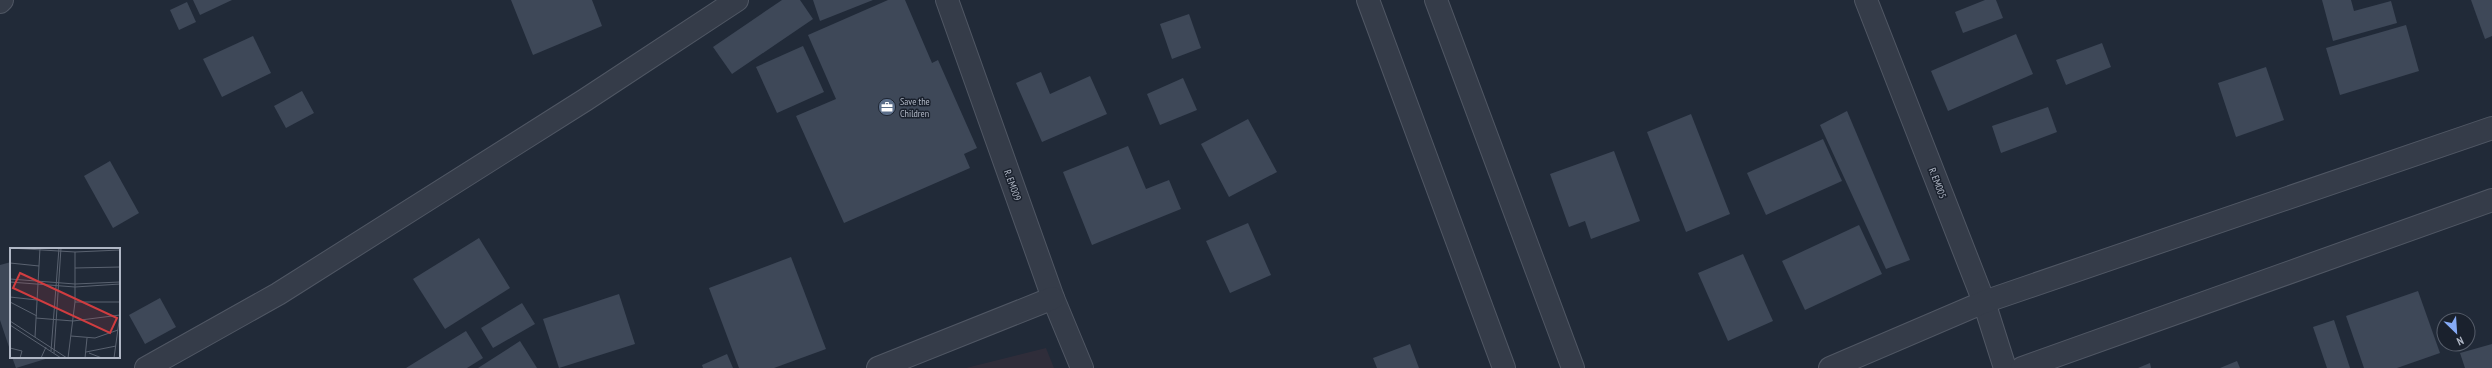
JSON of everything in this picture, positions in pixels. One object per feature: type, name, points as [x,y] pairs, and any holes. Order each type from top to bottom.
[{"type":"street","points":[[146,368],[278,294],[585,100],[737,0]]},
{"type":"street","name":"R. EM009","points":[[947,0],[1053,298],[1082,368]]},
{"type":"street","points":[[1368,0],[1504,368]]},
{"type":"street","points":[[1436,0],[1573,368]]},
{"type":"street","name":"R. EM005","points":[[1866,0],[1984,302],[2005,368]]},
{"type":"street","points":[[1830,368],[1984,302],[2492,128]]},
{"type":"street","points":[[2022,368],[2492,200]]},
{"type":"street","points":[[878,368],[1053,298]]},
{"type":"shaded area","points":[[1046,348],[1054,368],[966,368]]},
{"type":"building","points":[[193,0],[232,0],[200,15]]},
{"type":"building","points":[[511,0],[592,0],[602,26],[533,55]]},
{"type":"building","points":[[782,0],[800,0],[813,19],[732,74],[713,47]]},
{"type":"building","points":[[813,0],[873,0],[820,21]]},
{"type":"building","name":"Save the Children","points":[[888,0],[905,0],[932,63],[938,60],[977,148],[964,154],[970,168],[844,223],[796,116],[836,99],[808,35]]},
{"type":"building","points":[[1985,0],[1996,0],[2003,18],[1963,33],[1955,12]]},
{"type":"building","points":[[2322,0],[2351,0],[2354,11],[2391,1],[2397,23],[2333,41]]},
{"type":"building","points":[[2471,0],[2492,0],[2492,36],[2485,39]]},
{"type":"building","points":[[187,2],[196,22],[179,30],[170,10]]},
{"type":"building","points":[[1189,14],[1201,48],[1172,59],[1160,24]]},
{"type":"building","points":[[2406,25],[2419,71],[2340,95],[2326,48]]},
{"type":"building","points":[[2016,34],[2033,74],[1948,111],[1931,71]]},
{"type":"building","points":[[253,36],[271,73],[222,97],[203,59]]},
{"type":"building","points":[[2102,43],[2111,67],[2066,85],[2056,60]]},
{"type":"building","points":[[803,46],[824,92],[777,113],[756,67]]},
{"type":"building","points":[[2266,67],[2284,120],[2236,137],[2218,83]]},
{"type":"building","points":[[1041,72],[1050,94],[1090,76],[1107,114],[1042,142],[1016,83]]},
{"type":"building","points":[[1183,78],[1197,110],[1160,125],[1147,94]]},
{"type":"building","points":[[302,91],[314,113],[286,128],[274,106]]},
{"type":"building","points":[[2048,107],[2057,132],[2001,153],[1992,126]]},
{"type":"building","points":[[1847,111],[1910,260],[1886,269],[1820,125]]},
{"type":"building","points":[[1691,114],[1730,214],[1686,232],[1647,132]]},
{"type":"building","points":[[1248,119],[1277,172],[1229,197],[1201,144]]},
{"type":"building","points":[[1823,139],[1842,181],[1766,215],[1747,173]]},
{"type":"building","points":[[1128,146],[1146,189],[1169,180],[1181,209],[1092,245],[1063,172]]},
{"type":"building","points":[[1614,151],[1640,221],[1591,239],[1585,221],[1569,227],[1550,174]]},
{"type":"building","points":[[110,161],[139,213],[113,228],[84,176]]},
{"type":"building","points":[[1248,223],[1271,275],[1230,293],[1206,241]]},
{"type":"building","points":[[1859,225],[1882,274],[1805,310],[1782,261]]},
{"type":"building","points":[[479,238],[510,288],[445,329],[413,279]]},
{"type":"building","points":[[1743,254],[1773,321],[1728,341],[1698,273]]},
{"type":"building","points":[[791,257],[826,349],[774,368],[739,368],[709,288]]},
{"type":"building","points":[[10,262],[10,350],[0,320],[0,265]]},
{"type":"building","points":[[2418,291],[2436,342],[2436,352],[2440,353],[2397,368],[2364,368],[2346,316]]},
{"type":"building","points":[[619,294],[635,344],[559,368],[543,319]]},
{"type":"building","points":[[160,298],[176,327],[145,344],[129,315]]},
{"type":"building","points":[[522,303],[535,324],[493,348],[481,328]]},
{"type":"building","points":[[2334,320],[2350,368],[2327,368],[2313,327]]},
{"type":"building","points":[[466,331],[483,358],[467,368],[406,368]]},
{"type":"building","points":[[520,341],[537,368],[478,368]]},
{"type":"building","points":[[1410,344],[1419,368],[1377,368],[1373,358]]},
{"type":"building","points":[[2492,344],[2492,368],[2465,368],[2460,353],[2476,352],[2476,348]]},
{"type":"building","points":[[727,354],[733,368],[703,368],[702,365]]},
{"type":"building","points":[[12,358],[49,358],[16,368]]},
{"type":"building","points":[[2237,361],[2240,368],[2220,368]]},
{"type":"building","points":[[2150,363],[2151,368],[2138,368]]},
{"type":"place","name":"Save the Children","points":[[887,107]]}]
